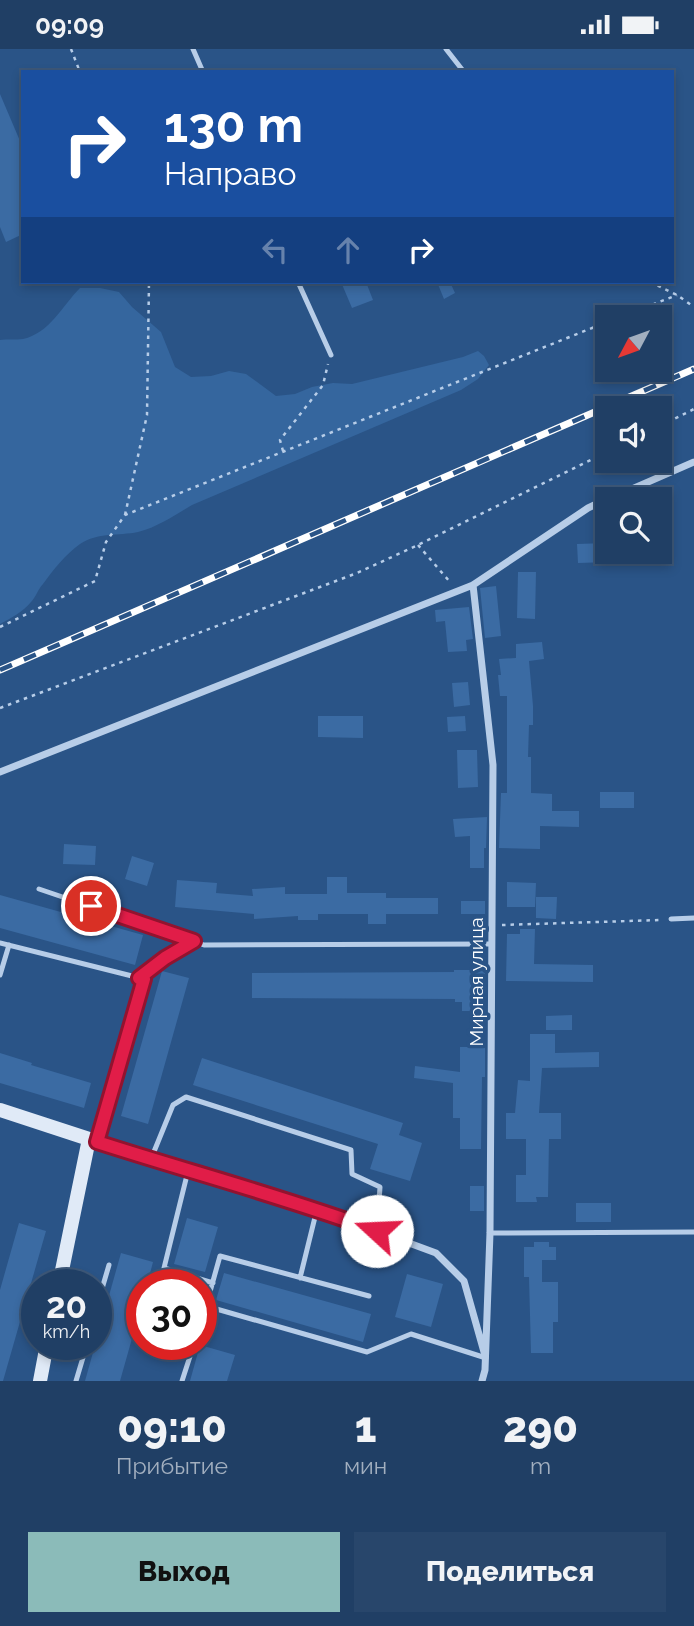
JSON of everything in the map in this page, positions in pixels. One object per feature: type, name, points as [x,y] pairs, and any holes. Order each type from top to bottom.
[{"type":"street","points":[[636,487],[694,462]]},
{"type":"street","points":[[0,772],[474,585],[595,505]]},
{"type":"street","name":"Мирная улица","points":[[474,585],[493,765],[490,1233],[486,1358],[482,1381]]},
{"type":"street","points":[[0,1110],[188,1171],[317,1209],[436,1253],[464,1282],[486,1358]]},
{"type":"street","points":[[63,1269],[93,1140]]},
{"type":"street","points":[[40,1381],[44,1360]]},
{"type":"lane","points":[[193,49],[202,70]]},
{"type":"lane","points":[[446,49],[462,70]]},
{"type":"lane","points":[[299,284],[331,355]]},
{"type":"lane","points":[[39,889],[204,945],[492,944]]},
{"type":"lane","points":[[671,919],[694,918]]},
{"type":"lane","points":[[139,978],[194,941]]},
{"type":"lane","points":[[0,943],[144,979],[93,1140]]},
{"type":"lane","points":[[0,975],[9,945]]},
{"type":"lane","points":[[151,1159],[173,1105],[186,1097],[351,1150],[352,1174],[380,1188],[377,1231]]},
{"type":"lane","points":[[167,1269],[164,1268],[188,1171]]},
{"type":"lane","points":[[300,1278],[317,1209]]},
{"type":"lane","points":[[490,1233],[694,1232]]},
{"type":"lane","points":[[217,1269],[220,1256],[369,1296]]},
{"type":"lane","points":[[108,1269],[109,1265]]},
{"type":"lane","points":[[217,1309],[367,1352],[411,1334],[486,1358]]},
{"type":"lane","points":[[76,1381],[82,1360]]},
{"type":"lane","points":[[183,1381],[189,1360]]},
{"type":"path","points":[[71,49],[79,70]]},
{"type":"path","points":[[0,627],[95,581],[106,542],[125,515],[147,415],[149,284]]},
{"type":"path","points":[[654,284],[694,307]]},
{"type":"path","points":[[652,305],[677,295]]},
{"type":"path","points":[[125,515],[595,327]]},
{"type":"path","points":[[283,451],[280,440],[323,385],[331,355]]},
{"type":"path","points":[[672,420],[694,409]]},
{"type":"path","points":[[0,708],[356,573],[595,457]]},
{"type":"path","points":[[418,545],[458,591]]},
{"type":"path","points":[[492,925],[671,919]]},
{"type":"shaded area","points":[[80,288],[119,292],[161,332],[175,367],[191,377],[211,376],[229,371],[246,374],[276,396],[295,394],[333,383],[352,384],[478,351],[489,365],[478,379],[461,390],[192,505],[152,527],[138,532],[87,540],[60,562],[28,606],[0,624],[0,340],[23,339],[41,331]]},
{"type":"building","points":[[0,94],[21,143],[21,235],[6,242],[0,227]]},
{"type":"building","points":[[342,284],[367,284],[373,300],[352,308]]},
{"type":"building","points":[[438,284],[451,284],[455,293],[444,299]]},
{"type":"building","points":[[595,543],[595,562],[578,563],[577,544]]},
{"type":"building","points":[[518,572],[536,572],[535,619],[517,618]]},
{"type":"building","points":[[496,586],[501,636],[485,638],[480,588]]},
{"type":"building","points":[[469,607],[473,639],[466,640],[467,651],[448,652],[445,621],[436,622],[435,610]]},
{"type":"building","points":[[542,642],[544,659],[529,661],[533,706],[533,725],[529,725],[528,757],[531,757],[531,793],[552,794],[552,811],[579,811],[579,827],[540,826],[540,849],[499,848],[501,793],[507,793],[507,696],[500,696],[499,659],[516,658],[516,644]]},
{"type":"building","points":[[468,682],[470,705],[454,707],[452,683]]},
{"type":"building","points":[[318,716],[363,716],[363,738],[318,737]]},
{"type":"building","points":[[465,716],[466,731],[448,732],[447,717]]},
{"type":"building","points":[[457,750],[477,750],[478,787],[458,788]]},
{"type":"building","points":[[600,792],[634,792],[634,808],[600,808]]},
{"type":"building","points":[[487,817],[484,868],[470,868],[470,836],[455,837],[453,819]]},
{"type":"building","points":[[64,844],[96,846],[95,865],[63,864]]},
{"type":"building","points":[[132,856],[154,863],[147,886],[125,879]]},
{"type":"building","points":[[327,877],[347,877],[347,893],[386,893],[386,898],[438,898],[438,914],[386,914],[386,924],[368,924],[368,914],[318,914],[318,920],[298,920],[298,916],[254,919],[254,914],[175,907],[177,880],[217,883],[216,893],[253,896],[252,889],[285,887],[285,894],[327,894]]},
{"type":"building","points":[[507,882],[536,883],[535,907],[507,907]]},
{"type":"building","points":[[0,895],[143,935],[135,965],[0,928]]},
{"type":"building","points":[[536,897],[557,897],[556,919],[536,918]]},
{"type":"building","points":[[461,901],[485,901],[485,914],[461,914]]},
{"type":"building","points":[[520,929],[535,929],[534,964],[593,965],[593,982],[506,981],[507,934],[520,934]]},
{"type":"building","points":[[485,970],[485,1011],[462,1011],[462,1002],[455,1002],[455,999],[252,998],[252,973]]},
{"type":"building","points":[[162,971],[189,978],[148,1124],[121,1116]]},
{"type":"building","points":[[572,1015],[572,1030],[546,1030],[546,1016]]},
{"type":"building","points":[[530,1034],[555,1034],[555,1053],[599,1052],[599,1067],[542,1068],[539,1113],[561,1113],[561,1139],[549,1139],[548,1197],[536,1197],[537,1202],[516,1202],[516,1175],[526,1175],[526,1139],[506,1139],[506,1113],[515,1113],[518,1080],[530,1081]]},
{"type":"building","points":[[460,1047],[485,1047],[481,1149],[460,1149],[460,1118],[453,1118],[453,1083],[414,1078],[415,1066],[460,1072]]},
{"type":"building","points":[[0,1053],[91,1083],[84,1108],[0,1083]]},
{"type":"building","points":[[202,1058],[403,1123],[399,1135],[422,1143],[410,1181],[370,1169],[378,1144],[193,1085]]},
{"type":"building","points":[[470,1186],[484,1186],[484,1211],[470,1211]]},
{"type":"building","points":[[576,1203],[611,1203],[611,1222],[576,1222]]},
{"type":"building","points":[[187,1218],[218,1227],[206,1269],[174,1264]]},
{"type":"building","points":[[19,1223],[46,1231],[35,1269],[21,1269],[21,1318],[3,1381],[0,1381],[0,1290]]},
{"type":"building","points":[[534,1242],[549,1242],[549,1247],[556,1247],[556,1260],[542,1260],[542,1282],[558,1282],[558,1322],[553,1322],[553,1353],[531,1353],[529,1277],[524,1277],[524,1247],[534,1247]]},
{"type":"building","points":[[121,1253],[153,1262],[151,1269],[126,1269],[126,1360],[120,1381],[85,1381],[91,1360],[112,1360],[112,1285]]},
{"type":"building","points":[[224,1273],[371,1314],[363,1342],[217,1300]]},
{"type":"building","points":[[407,1274],[443,1284],[431,1327],[395,1317]]},
{"type":"building","points":[[217,1350],[235,1355],[227,1381],[190,1381],[196,1360],[217,1360]]},
{"type":"railway","points":[[0,670],[694,369]]},
{"type":"route","points":[[91,906],[194,941],[139,978],[144,979],[97,1142],[317,1209],[377,1231]]}]
